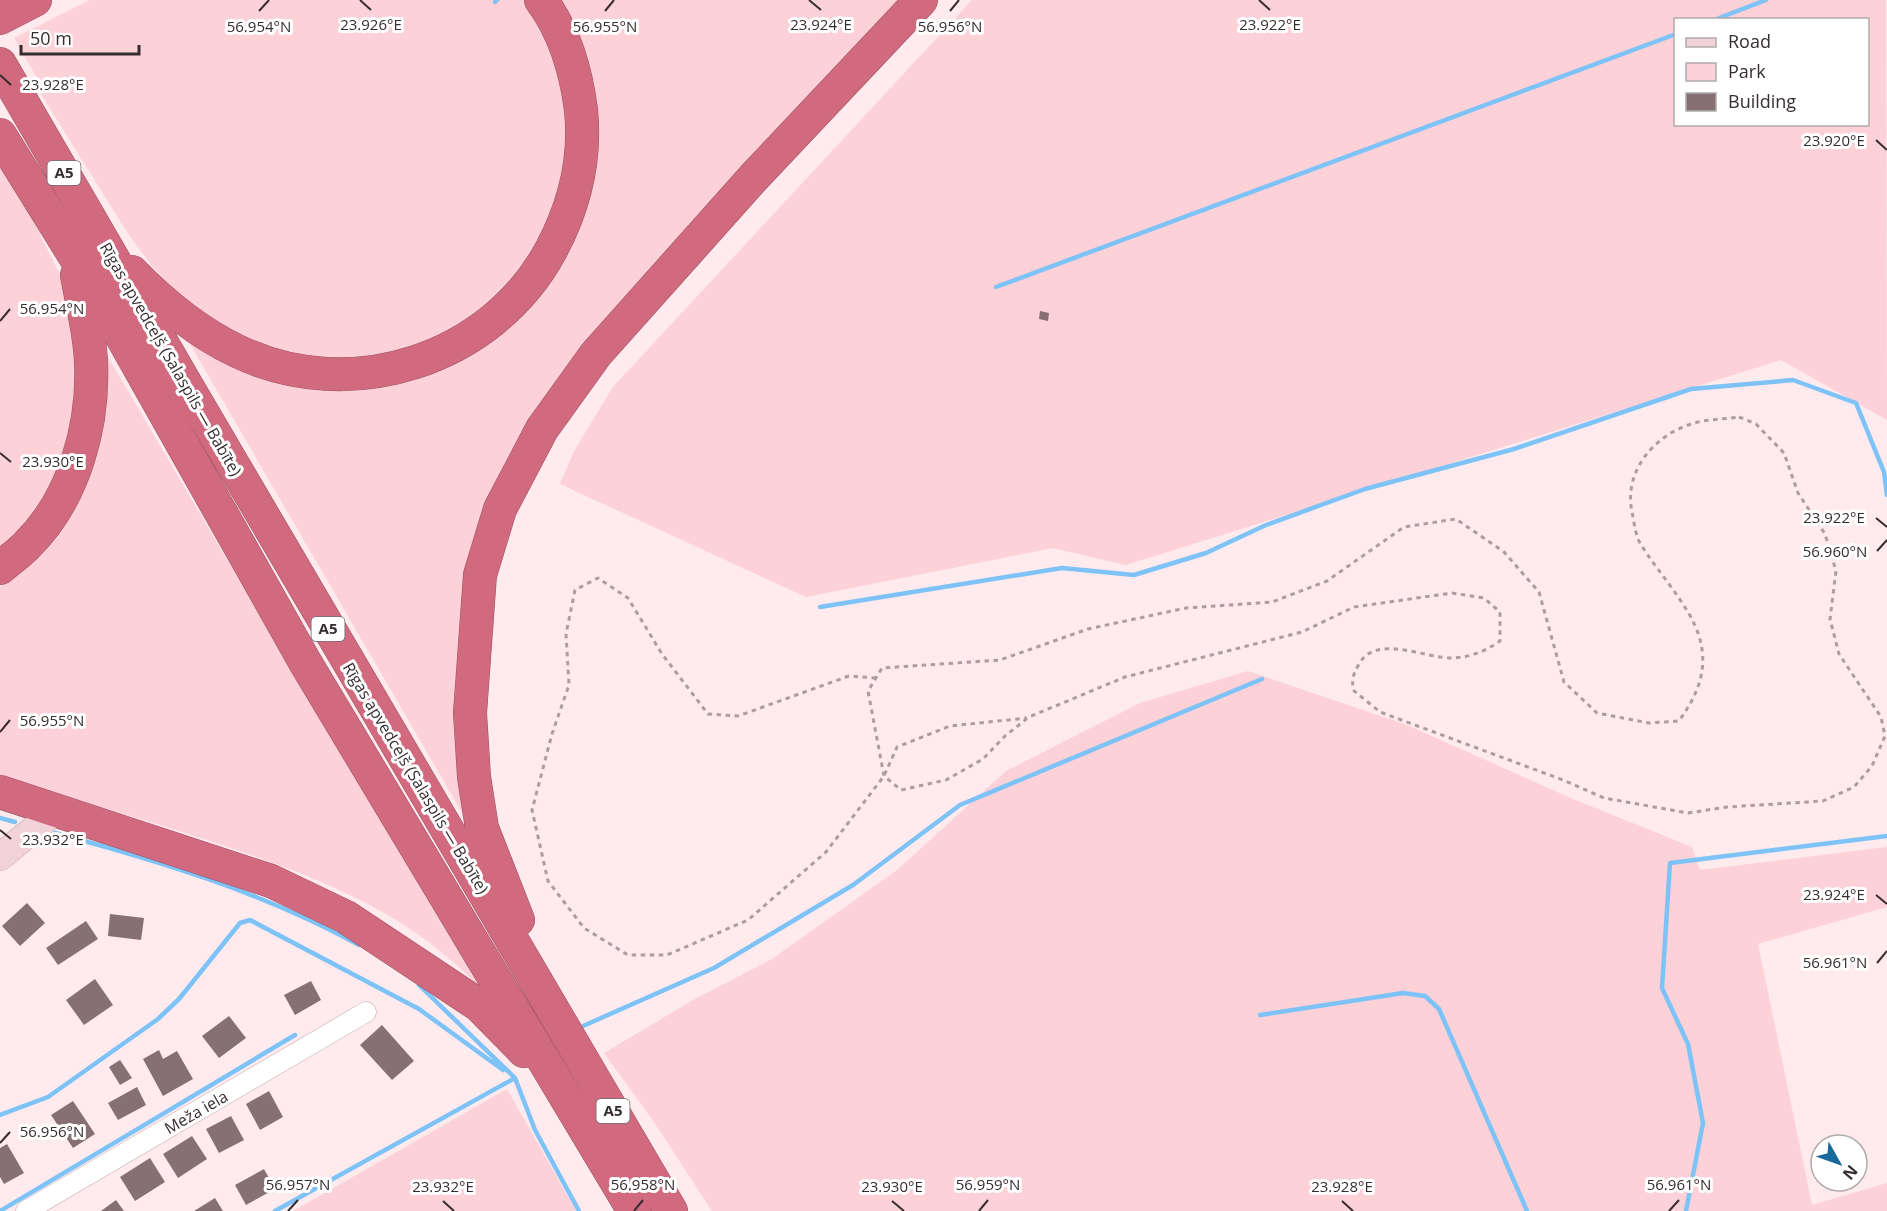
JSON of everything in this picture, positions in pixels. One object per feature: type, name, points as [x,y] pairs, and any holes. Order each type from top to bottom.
[{"type":"highway","points":[[0,18],[35,0]]},
{"type":"highway","points":[[106,245],[181,317],[238,352],[271,364],[334,374],[363,374],[402,367],[424,360],[480,332],[506,311],[527,288],[542,266],[572,202],[579,172],[583,140],[578,90],[566,45],[541,0]]},
{"type":"highway","points":[[554,1011],[482,828],[474,777],[470,713],[480,575],[500,509],[542,429],[596,354],[754,177],[921,0]]},
{"type":"highway","name":"Rīgas apvedceļš (Salaspils — Babīte)","points":[[0,64],[106,245],[209,429],[671,1211]]},
{"type":"highway","name":"Rīgas apvedceļš (Salaspils — Babīte)","points":[[0,135],[73,253],[305,662],[634,1211]]},
{"type":"highway","points":[[0,568],[29,544],[52,513],[73,476],[84,436],[91,394],[91,361],[73,253]]},
{"type":"highway","points":[[0,792],[271,881],[346,917],[480,1006],[523,1049],[569,1101]]},
{"type":"street","points":[[0,857],[57,810]]},
{"type":"street","name":"Meža iela","points":[[26,1211],[366,1012]]},
{"type":"path","points":[[1739,417],[1756,424],[1784,453],[1798,493],[1825,534],[1836,571],[1830,619],[1839,654],[1881,717],[1885,736],[1872,766],[1854,787],[1823,801],[1727,807],[1688,813],[1604,798],[1563,780],[1380,712],[1353,690],[1352,678],[1362,657],[1380,649],[1452,658],[1483,652],[1500,641],[1502,629],[1500,612],[1484,598],[1452,593],[1354,608],[1302,632],[1125,677],[1029,717],[1005,736],[982,759],[946,780],[901,790],[884,776],[868,691],[882,668],[1000,660],[1088,629],[1186,608],[1272,602],[1327,581],[1404,527],[1456,519],[1504,552],[1539,591],[1564,682],[1597,713],[1649,723],[1679,721],[1696,697],[1704,671],[1699,635],[1670,585],[1638,541],[1629,497],[1637,465],[1661,440],[1697,422],[1739,417]]},
{"type":"path","points":[[876,678],[849,676],[738,716],[708,714],[662,654],[628,598],[598,578],[575,590],[567,634],[569,685],[552,734],[532,810],[548,880],[584,928],[628,955],[668,955],[748,920],[826,852],[884,776],[897,747],[950,726],[1029,717]]},
{"type":"green space","points":[[90,0],[526,0],[544,26],[572,117],[561,195],[526,271],[451,335],[347,366],[257,349],[186,303],[151,265],[129,235],[39,91],[43,88],[14,38]]},
{"type":"green space","points":[[553,0],[898,0],[670,246],[603,324],[470,571],[455,680],[455,751],[464,816],[186,337],[244,367],[450,362],[582,210]]},
{"type":"green space","points":[[972,0],[1886,0],[1887,420],[1781,360],[1126,565],[1053,548],[806,597],[560,484],[574,451],[613,387]]},
{"type":"green space","points":[[0,165],[33,220],[63,281],[82,337],[71,440],[40,512],[0,558]]},
{"type":"green space","points":[[102,347],[441,923],[491,1001],[463,971],[431,944],[398,921],[325,884],[210,841],[0,777],[0,587],[52,535]]},
{"type":"green space","points":[[1248,671],[1407,725],[1573,799],[1692,847],[1700,870],[1887,847],[1887,907],[1758,944],[1812,1205],[1853,1193],[1869,1193],[1869,1188],[1887,1183],[1887,1211],[712,1211],[656,1125],[604,1053],[693,1000],[772,959],[897,870],[1006,771],[1140,703]]},
{"type":"green space","points":[[507,1089],[576,1211],[293,1211]]},
{"type":"building","points":[[1040,311],[1049,313],[1048,321],[1039,319]]},
{"type":"building","points":[[27,903],[45,923],[20,946],[2,926]]},
{"type":"building","points":[[110,914],[144,918],[141,940],[108,936]]},
{"type":"building","points":[[86,921],[98,939],[58,965],[46,948]]},
{"type":"building","points":[[95,979],[113,1005],[84,1025],[66,1000]]},
{"type":"building","points":[[311,981],[321,1000],[295,1015],[284,995]]},
{"type":"building","points":[[229,1016],[246,1038],[219,1058],[202,1036]]},
{"type":"building","points":[[382,1025],[414,1061],[392,1080],[360,1045]]},
{"type":"building","points":[[159,1050],[163,1059],[177,1051],[193,1079],[163,1096],[143,1059]]},
{"type":"building","points":[[120,1060],[132,1078],[120,1085],[109,1067]]},
{"type":"building","points":[[137,1087],[146,1105],[118,1120],[108,1103]]},
{"type":"building","points":[[269,1091],[283,1117],[260,1130],[246,1104]]},
{"type":"building","points":[[73,1101],[95,1134],[73,1148],[51,1115]]},
{"type":"building","points":[[231,1116],[244,1140],[219,1153],[206,1129]]},
{"type":"building","points":[[192,1136],[207,1159],[178,1178],[163,1154]]},
{"type":"building","points":[[7,1144],[24,1173],[4,1184],[0,1177],[0,1148]]},
{"type":"building","points":[[150,1158],[165,1182],[135,1201],[120,1177]]},
{"type":"building","points":[[264,1169],[275,1189],[246,1205],[235,1185]]},
{"type":"building","points":[[215,1198],[223,1211],[194,1211]]},
{"type":"building","points":[[116,1200],[124,1211],[101,1211]]},
{"type":"waterway","points":[[1719,18],[1766,0]]},
{"type":"waterway","points":[[996,287],[1674,35]]},
{"type":"waterway","points":[[820,607],[1062,568],[1134,575],[1206,553],[1266,525],[1365,489],[1514,449],[1691,389],[1793,380],[1856,403],[1884,472],[1887,495]]},
{"type":"waterway","points":[[583,1026],[714,968],[853,885],[960,805],[1262,679]]},
{"type":"waterway","points":[[0,818],[15,822]]},
{"type":"waterway","points":[[55,833],[211,880],[323,926],[359,945]]},
{"type":"waterway","points":[[1686,1211],[1703,1123],[1688,1044],[1662,988],[1670,863],[1887,836]]},
{"type":"waterway","points":[[0,1115],[48,1097],[158,1019],[179,999],[240,923],[250,920],[419,1009],[503,1070]]},
{"type":"waterway","points":[[419,985],[515,1078],[535,1130],[579,1211]]},
{"type":"waterway","points":[[1260,1015],[1403,993],[1425,996],[1439,1009],[1527,1211]]},
{"type":"waterway","points":[[0,1211],[295,1035]]},
{"type":"waterway","points":[[275,1211],[515,1078]]}]
